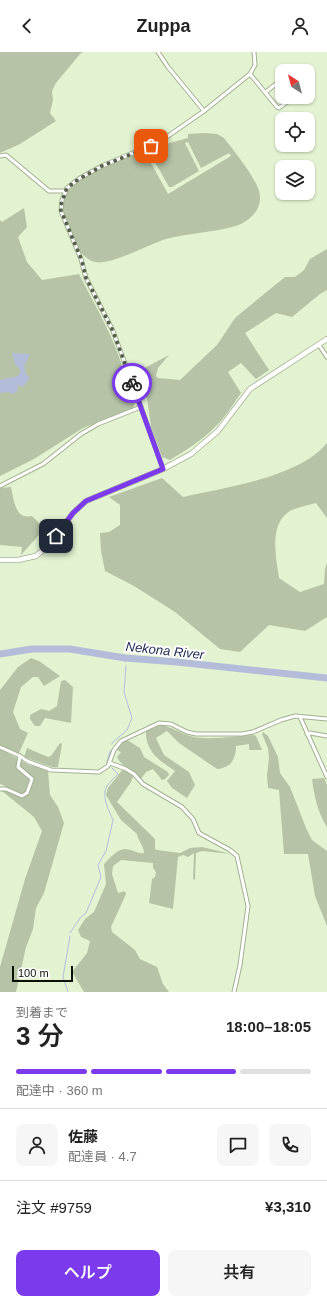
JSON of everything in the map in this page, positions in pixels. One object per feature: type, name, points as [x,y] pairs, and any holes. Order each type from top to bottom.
[{"type":"street","points":[[158,52],[168,67],[204,111]]},
{"type":"street","points":[[163,469],[118,343],[90,288],[81,259],[62,215],[61,204],[66,190],[74,182],[91,172],[161,141],[204,111],[250,74],[256,64],[254,52]]},
{"type":"street","points":[[250,74],[275,103]]},
{"type":"street","points":[[266,92],[275,85]]},
{"type":"street","points":[[276,104],[279,108],[284,104]]},
{"type":"street","points":[[0,156],[6,155],[49,191],[66,190]]},
{"type":"street","points":[[0,560],[18,560],[36,556],[48,546],[73,513],[80,506],[95,496],[163,469],[191,454],[213,437],[226,423],[246,394],[254,386],[327,339]]},
{"type":"street","points":[[319,345],[327,357]]},
{"type":"street","points":[[0,486],[43,464],[81,434],[98,424],[141,407]]},
{"type":"street","points":[[77,501],[80,506]]},
{"type":"street","points":[[0,747],[20,756],[27,761],[51,770],[100,772],[110,763],[114,750],[121,741],[159,723],[171,724],[187,732],[196,734],[242,734],[253,732],[287,718],[300,717],[327,719]]},
{"type":"street","points":[[300,717],[327,777]]},
{"type":"street","points":[[307,734],[310,733],[327,736]]},
{"type":"street","points":[[0,789],[6,789],[22,796],[27,793],[32,779],[18,767],[20,756]]},
{"type":"street","points":[[110,763],[120,766],[130,772],[143,784],[182,807],[193,819],[199,833],[230,850],[237,856],[248,906],[240,965],[234,992]]},
{"type":"green space","points":[[0,52],[83,52],[56,83],[52,91],[53,100],[50,113],[56,121],[20,144],[0,153]]},
{"type":"green space","points":[[188,134],[217,134],[224,138],[247,169],[258,188],[260,202],[254,214],[238,225],[224,229],[182,235],[166,239],[110,261],[95,262],[82,254],[64,213],[63,202],[69,190],[82,179],[98,169],[137,153],[188,138]],"holes":[[[188,142],[201,168],[229,153],[231,156],[168,194],[146,154],[150,153],[169,187],[172,187],[199,171],[185,143]]]},
{"type":"green space","points":[[24,208],[27,227],[18,237],[27,262],[42,280],[79,274],[115,347],[124,373],[128,391],[136,400],[133,408],[83,428],[34,459],[0,476],[0,220],[2,222]]},
{"type":"green space","points":[[327,249],[327,290],[292,317],[276,313],[245,333],[269,370],[256,379],[241,363],[228,372],[241,393],[220,422],[200,440],[170,460],[162,457],[151,427],[143,369],[169,355],[158,368],[156,376],[158,378],[180,380],[217,345],[235,318],[285,277],[295,277],[304,270],[310,259]]},
{"type":"green space","points":[[327,443],[327,518],[316,503],[292,510],[284,516],[279,523],[275,541],[279,578],[300,592],[324,584],[327,563],[327,617],[305,631],[269,625],[240,652],[220,649],[175,612],[134,586],[105,571],[101,551],[100,533],[109,532],[120,525],[120,505],[109,497],[162,478],[183,497],[239,485],[280,473],[299,465],[315,455]]},
{"type":"green space","points":[[11,487],[14,503],[19,512],[22,515],[32,516],[43,527],[38,536],[21,555],[22,547],[0,545],[0,488]]},
{"type":"green space","points":[[31,658],[39,661],[60,676],[44,686],[38,677],[33,677],[21,687],[13,712],[20,729],[28,733],[19,753],[0,745],[0,690],[18,667]]},
{"type":"green space","points":[[65,680],[73,687],[71,723],[45,718],[40,726],[35,726],[30,719],[30,715],[41,709],[49,711],[57,706],[61,681]]},
{"type":"green space","points":[[161,725],[186,735],[204,738],[254,735],[256,736],[262,750],[249,750],[249,744],[236,746],[234,759],[232,762],[226,767],[217,769],[179,743],[167,731],[156,738],[164,755],[189,772],[195,785],[187,798],[172,788],[167,781],[175,771],[154,755],[148,744],[146,731]]},
{"type":"green space","points":[[263,732],[268,736],[278,757],[280,773],[290,787],[312,840],[327,851],[327,926],[315,896],[308,854],[284,854],[279,790],[268,788],[267,776],[269,758],[268,748],[262,734]]},
{"type":"green space","points":[[127,740],[140,748],[144,757],[168,772],[169,775],[162,780],[153,769],[146,772],[141,779],[125,767],[117,757],[121,752],[116,750]]},
{"type":"green space","points":[[60,743],[62,744],[58,767],[52,767],[24,757],[27,748],[48,757],[51,756]]},
{"type":"green space","points":[[0,749],[29,765],[48,771],[50,795],[58,807],[64,823],[44,893],[36,908],[33,929],[26,947],[16,992],[0,992],[0,967],[25,879],[42,831],[34,817],[2,791],[5,786],[0,784]]},
{"type":"green space","points":[[123,769],[133,776],[131,782],[117,802],[155,839],[155,849],[180,853],[190,848],[202,847],[231,854],[202,851],[196,853],[195,880],[193,879],[194,853],[188,857],[183,855],[178,857],[173,909],[149,903],[152,879],[155,877],[156,872],[153,868],[153,863],[121,860],[113,866],[112,874],[118,893],[125,891],[126,894],[111,927],[112,932],[135,950],[140,959],[157,967],[163,984],[169,992],[84,992],[72,972],[87,953],[90,941],[81,937],[78,930],[85,919],[94,912],[106,884],[104,864],[122,849],[144,853],[137,834],[121,820],[106,795],[108,788]]},
{"type":"green space","points":[[324,778],[327,785],[327,827],[317,804],[312,779]]},
{"type":"water","points":[[12,353],[30,354],[24,366],[26,374],[30,378],[23,387],[17,385],[18,390],[14,394],[7,392],[0,393],[0,380],[18,376],[20,372],[19,368],[15,364]]},
{"type":"waterway","name":"Nekona River","points":[[0,654],[32,649],[70,649],[125,658],[327,678]]},
{"type":"waterway","points":[[112,744],[127,730],[132,718],[124,692],[126,666]]},
{"type":"waterway","points":[[107,762],[110,751]]},
{"type":"waterway","points":[[70,933],[80,918],[86,913],[101,877],[98,865],[106,851],[113,820],[106,803],[105,790],[108,784],[118,774],[112,768]]},
{"type":"waterway","points":[[68,992],[63,977],[70,936]]},
{"type":"way so far","points":[[132,383],[113,331],[90,288],[84,272],[84,266],[60,208],[66,190],[74,182],[102,166],[151,146]]},
{"type":"route","points":[[56,536],[73,513],[86,501],[163,469],[132,383]]}]
